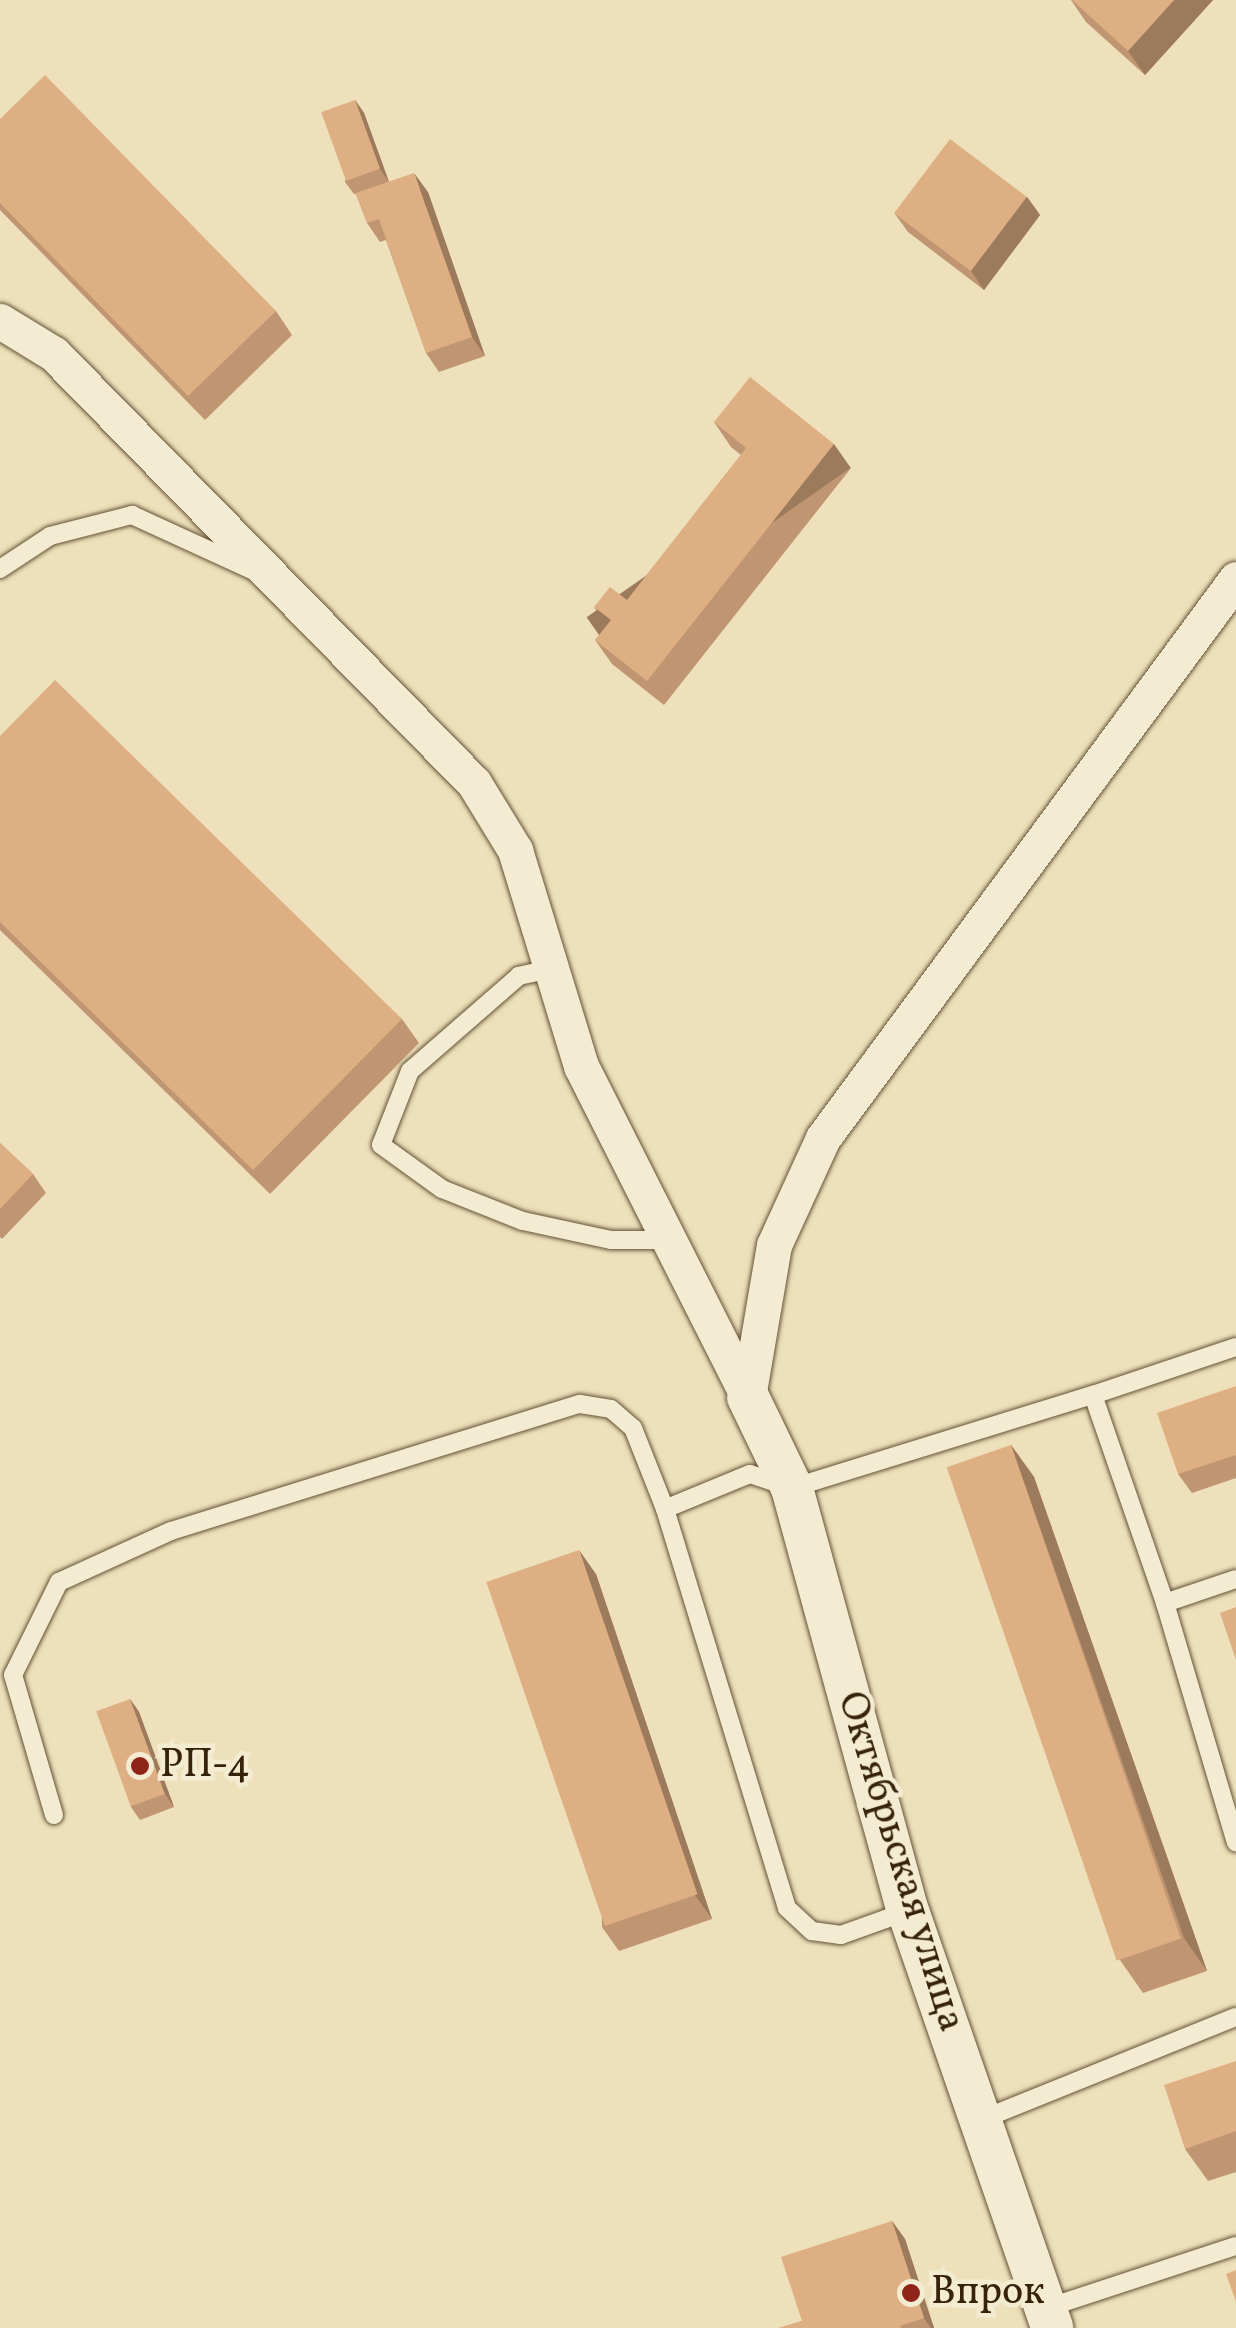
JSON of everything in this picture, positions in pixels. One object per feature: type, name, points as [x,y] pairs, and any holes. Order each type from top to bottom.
[{"type":"street","points":[[0,321],[54,354],[288,588],[474,783],[515,850],[581,1066],[636,1181],[674,1240],[748,1397]]},
{"type":"street","points":[[748,1397],[774,1245],[823,1138],[1236,579]]},
{"type":"street","name":"Октябрьская улица","points":[[748,1397],[792,1488],[908,1911],[983,2119],[1048,2318]]},
{"type":"lane","points":[[0,570],[50,536],[132,515],[288,588]]},
{"type":"lane","points":[[551,970],[505,986],[410,1070],[380,1145],[442,1189],[523,1221],[611,1240],[674,1240]]},
{"type":"lane","points":[[665,1509],[750,1474],[792,1488],[1236,1348]]},
{"type":"lane","points":[[1092,1395],[1165,1603],[1236,1843]]},
{"type":"lane","points":[[54,1815],[14,1676],[58,1582],[170,1531],[580,1404],[612,1409],[633,1428],[665,1509],[788,1908],[812,1931],[841,1936],[908,1911]]},
{"type":"lane","points":[[1165,1603],[1236,1579]]},
{"type":"lane","points":[[983,2119],[1236,2017]]},
{"type":"lane","points":[[1048,2318],[1236,2246]]},
{"type":"building","points":[[1072,0],[1174,0],[1128,51]]},
{"type":"building","points":[[45,75],[276,311],[188,396],[0,203],[0,119]]},
{"type":"building","points":[[355,100],[380,169],[346,181],[321,112]]},
{"type":"building","points":[[950,139],[1027,197],[971,271],[894,213]]},
{"type":"building","points":[[414,173],[472,337],[426,353],[379,219],[367,223],[356,193]]},
{"type":"building","points":[[750,377],[834,444],[647,681],[595,640],[611,620],[594,607],[610,587],[627,600],[746,448],[714,422]]},
{"type":"building","points":[[55,680],[402,1019],[253,1170],[0,922],[0,736]]},
{"type":"building","points":[[0,1143],[33,1174],[0,1209]]},
{"type":"building","points":[[1236,1386],[1236,1455],[1178,1474],[1157,1413]]},
{"type":"building","points":[[1011,1445],[1181,1939],[1117,1961],[947,1467]]},
{"type":"building","points":[[579,1550],[698,1894],[605,1926],[486,1582]]},
{"type":"building","points":[[1236,1607],[1236,1660],[1220,1613]]},
{"type":"building","name":"РП-4","points":[[130,1699],[165,1794],[131,1806],[96,1711]]},
{"type":"building","points":[[1236,2061],[1236,2131],[1185,2149],[1164,2085]]},
{"type":"building","points":[[892,2221],[924,2318],[901,2328],[779,2328],[802,2321],[781,2257]]},
{"type":"building","points":[[1236,2270],[1236,2302],[1226,2274]]},
{"type":"place","name":"РП-4","points":[[140,1766]]},
{"type":"place","name":"Впрок","points":[[911,2293]]}]
